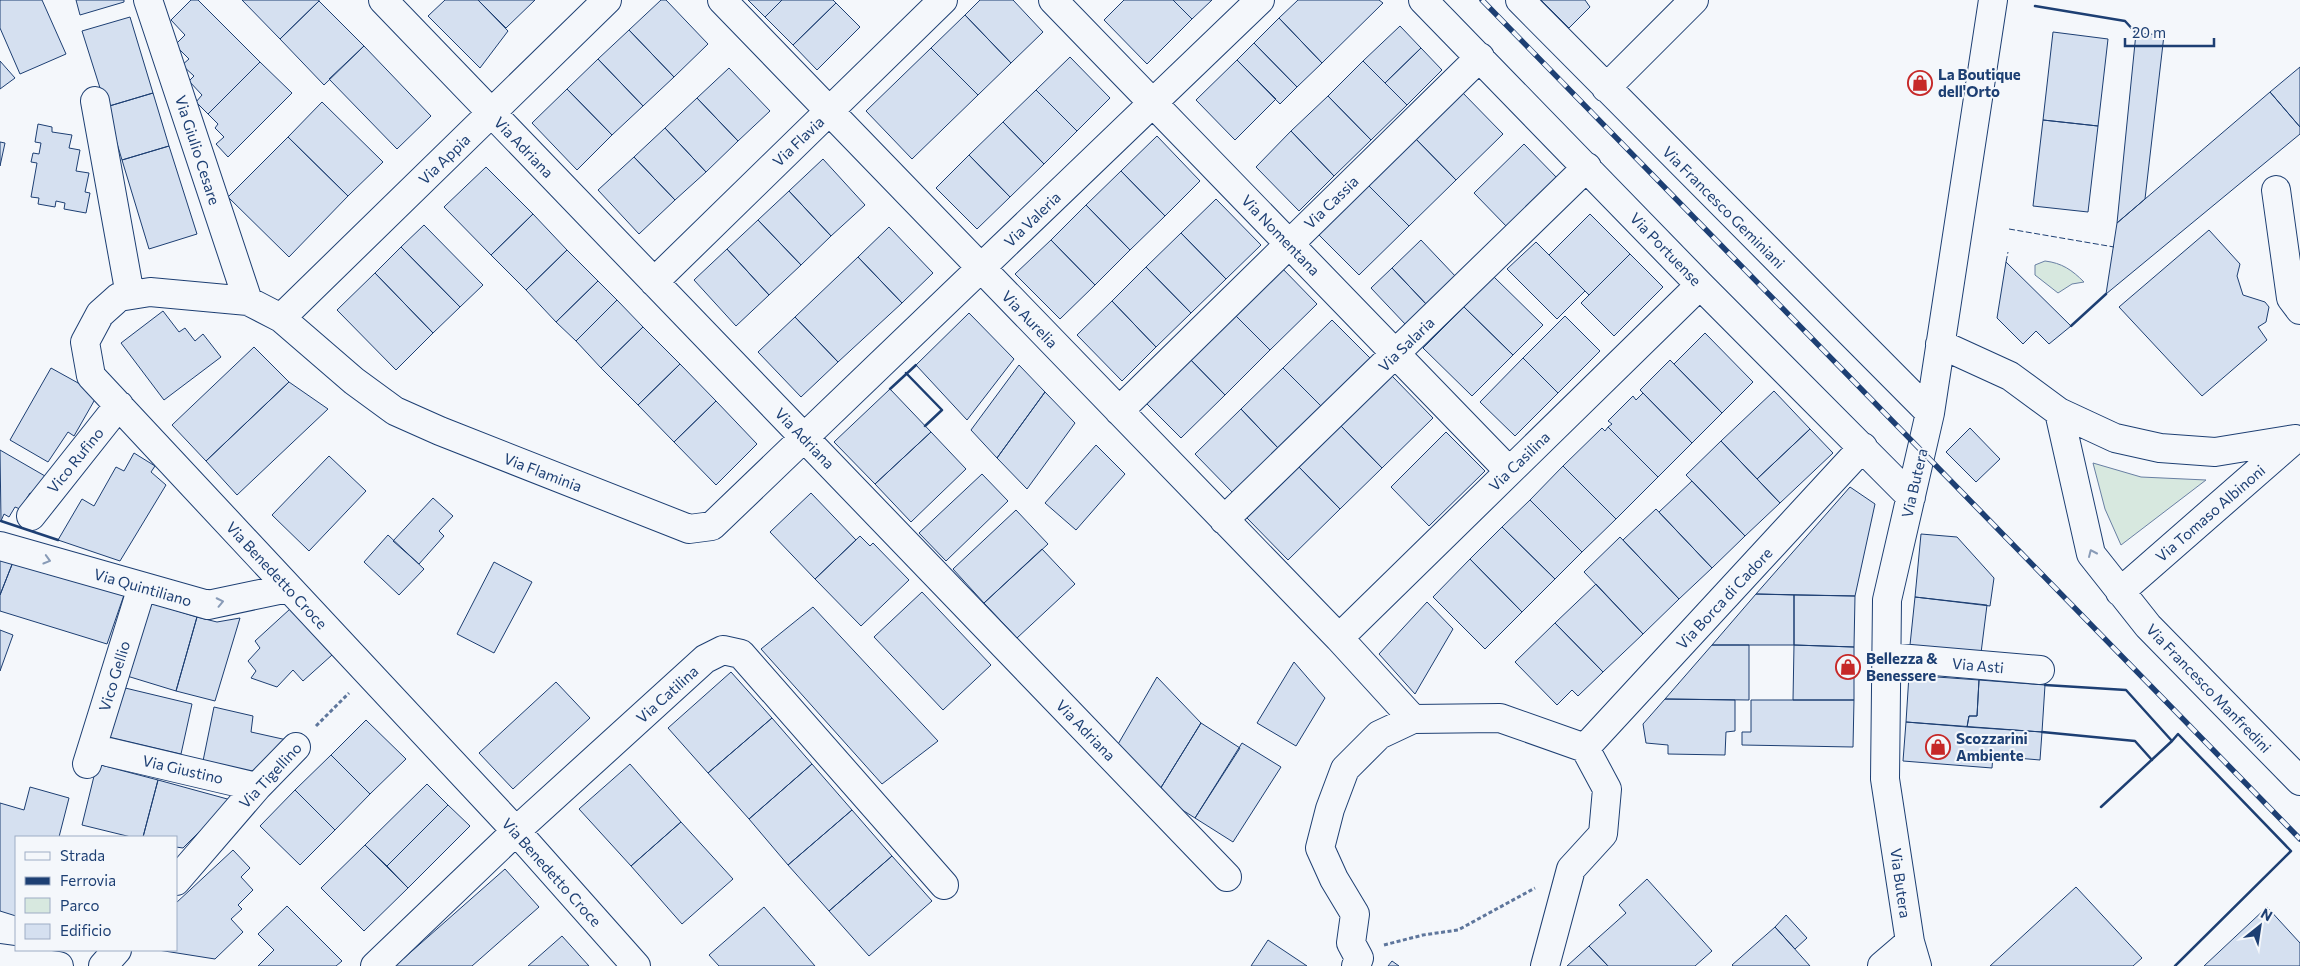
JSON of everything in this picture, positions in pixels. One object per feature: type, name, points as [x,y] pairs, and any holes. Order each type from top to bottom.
[{"type":"street","name":"Via Giulio Cesare","points":[[148,0],[248,301]]},
{"type":"street","name":"Via Adriana","points":[[383,0],[1227,877]]},
{"type":"street","name":"Via Appia","points":[[281,318],[607,0]]},
{"type":"street","name":"Via Aurelia","points":[[722,0],[1339,638],[1412,719]]},
{"type":"street","name":"Via Flavia","points":[[654,282],[943,0]]},
{"type":"street","name":"Via Nomentana","points":[[1052,0],[1509,471]]},
{"type":"street","name":"Via Valeria","points":[[805,438],[1260,0]]},
{"type":"street","name":"Via Portuense","points":[[1423,0],[1700,285],[1911,496]]},
{"type":"street","name":"Via Francesco Geminiani","points":[[1520,0],[1930,413]]},
{"type":"street","points":[[1606,88],[1694,0]]},
{"type":"street","name":"Via Butera","points":[[1913,954],[1885,779],[1887,600],[1930,413],[1994,0]]},
{"type":"street","name":"Via Cassia","points":[[1119,411],[1480,57]]},
{"type":"street","points":[[95,101],[130,295]]},
{"type":"street","name":"Via Salaria","points":[[1224,520],[1587,167]]},
{"type":"street","points":[[2276,190],[2291,298],[2300,310]]},
{"type":"street","name":"Via Casilina","points":[[1339,638],[1700,285]]},
{"type":"street","name":"Via Benedetto Croce","points":[[281,318],[248,301],[150,292],[119,296],[100,314],[85,342],[91,376],[516,831],[636,966]]},
{"type":"street","name":"Via Flaminia","points":[[281,318],[354,382],[395,411],[440,431],[689,529],[712,526],[805,438]]},
{"type":"street","points":[[1940,344],[2010,376],[2059,412],[2115,438],[2160,448],[2215,452],[2297,437]]},
{"type":"street","name":"Vico Rufino","points":[[31,516],[119,405]]},
{"type":"street","name":"Via Francesco Manfredini","points":[[2059,412],[2091,554],[2148,626],[2300,782]]},
{"type":"street","name":"Via Tomaso Albinoni","points":[[2120,592],[2297,437]]},
{"type":"street","name":"Via Borca di Cadore","points":[[1585,748],[1862,448]]},
{"type":"street","name":"Via Quintiliano","points":[[0,546],[208,605],[288,588]]},
{"type":"street","name":"Vico Gellio","points":[[98,758],[142,587]]},
{"type":"street","name":"Via Catilina","points":[[375,966],[516,831],[705,660],[723,650],[741,654],[944,885]]},
{"type":"street","name":"Via Asti","points":[[1887,658],[2040,670]]},
{"type":"street","points":[[1357,962],[1351,943],[1355,914],[1334,879],[1320,848],[1330,809],[1345,769],[1379,735],[1412,719],[1500,718],[1585,748],[1607,789],[1603,834],[1571,869],[1545,966]]},
{"type":"street","name":"Via Tigellino","points":[[178,879],[257,787],[296,747]]},
{"type":"street","name":"Via Giustino","points":[[98,758],[257,787]]},
{"type":"street","points":[[103,966],[116,951]]},
{"type":"street","points":[[1882,966],[1913,954]]},
{"type":"street","points":[[0,958],[58,966]]},
{"type":"path","name":"Via Tigellino","points":[[296,747],[368,673]]},
{"type":"path","points":[[1357,962],[1388,943],[1458,930],[1571,869]]},
{"type":"green space","points":[[2045,261],[2057,263],[2084,282],[2072,284],[2058,293],[2035,275],[2035,265]]},
{"type":"green space","points":[[2093,463],[2141,477],[2206,480],[2121,545],[2105,509]]},
{"type":"building","points":[[0,0],[42,0],[66,54],[20,74],[0,28]]},
{"type":"building","points":[[76,0],[124,0],[124,2],[80,15]]},
{"type":"building","points":[[191,0],[198,0],[260,62],[208,114],[196,102],[202,95],[189,81],[194,76],[182,65],[189,59],[175,45],[185,35],[171,20]]},
{"type":"building","points":[[242,0],[319,0],[319,1],[280,39]]},
{"type":"building","points":[[445,0],[478,0],[508,31],[480,68],[428,16]]},
{"type":"building","points":[[478,0],[535,0],[506,28]]},
{"type":"building","points":[[661,0],[666,0],[708,44],[674,77],[629,30]]},
{"type":"building","points":[[748,0],[782,0],[765,17]]},
{"type":"building","points":[[782,0],[833,0],[836,3],[793,45],[765,17]]},
{"type":"building","points":[[980,0],[1013,0],[1043,32],[1011,63],[965,15]]},
{"type":"building","points":[[1124,0],[1173,0],[1192,19],[1147,64],[1104,20]]},
{"type":"building","points":[[1173,0],[1212,0],[1192,19]]},
{"type":"building","points":[[1298,0],[1379,0],[1383,3],[1322,63],[1279,18]]},
{"type":"building","points":[[1541,0],[1585,0],[1590,7],[1569,28]]},
{"type":"building","points":[[319,1],[364,46],[324,85],[280,39]]},
{"type":"building","points":[[836,3],[860,27],[817,70],[793,45]]},
{"type":"building","points":[[965,15],[1011,63],[978,95],[931,48]]},
{"type":"building","points":[[130,17],[153,93],[106,107],[82,31]]},
{"type":"building","points":[[1279,18],[1322,63],[1297,87],[1254,43]]},
{"type":"building","points":[[1400,26],[1421,48],[1385,83],[1363,61]]},
{"type":"building","points":[[629,30],[674,77],[643,106],[598,59]]},
{"type":"building","points":[[2053,32],[2108,39],[2098,126],[2043,120]]},
{"type":"building","points":[[2136,33],[2164,35],[2145,199],[2117,223]]},
{"type":"building","points":[[1254,43],[1297,87],[1280,104],[1237,60]]},
{"type":"building","points":[[364,46],[431,116],[397,149],[329,79]]},
{"type":"building","points":[[931,48],[978,95],[912,159],[866,111]]},
{"type":"building","points":[[1421,48],[1442,70],[1407,105],[1385,83]]},
{"type":"building","points":[[1070,57],[1110,98],[1077,131],[1036,90]]},
{"type":"building","points":[[598,59],[643,106],[612,135],[567,89]]},
{"type":"building","points":[[1237,60],[1276,99],[1235,140],[1196,100]]},
{"type":"building","points":[[0,61],[15,78],[0,89]]},
{"type":"building","points":[[1363,61],[1407,105],[1371,140],[1328,96]]},
{"type":"building","points":[[260,62],[292,93],[228,157],[216,144],[224,137],[215,128],[218,124],[208,114]]},
{"type":"building","points":[[2300,67],[2300,127],[2270,92]]},
{"type":"building","points":[[729,68],[770,111],[738,141],[697,98]]},
{"type":"building","points":[[567,89],[612,135],[577,170],[532,123]]},
{"type":"building","points":[[1036,90],[1077,131],[1044,164],[1003,122]]},
{"type":"building","points":[[1460,90],[1503,134],[1456,180],[1413,136]]},
{"type":"building","points":[[2270,92],[2300,127],[2300,134],[2106,294],[2117,223]]},
{"type":"building","points":[[153,93],[169,146],[122,160],[106,107]]},
{"type":"building","points":[[1328,96],[1371,140],[1334,176],[1291,131]]},
{"type":"building","points":[[697,98],[738,141],[706,172],[665,128]]},
{"type":"building","points":[[322,102],[383,162],[348,196],[288,137]]},
{"type":"building","points":[[2043,120],[2098,126],[2088,212],[2033,206]]},
{"type":"building","points":[[1003,122],[1044,164],[1010,197],[969,155]]},
{"type":"building","points":[[38,124],[52,127],[52,132],[72,135],[69,148],[80,150],[76,171],[89,173],[85,192],[90,193],[86,213],[64,209],[65,203],[56,201],[55,207],[38,204],[39,198],[31,197],[37,163],[31,162],[33,153],[39,154],[41,143],[35,142]]},
{"type":"building","points":[[665,128],[706,172],[675,200],[634,157]]},
{"type":"building","points":[[1291,131],[1334,176],[1299,211],[1256,167]]},
{"type":"building","points":[[1157,136],[1200,181],[1165,216],[1121,171]]},
{"type":"building","points":[[1413,136],[1456,180],[1409,226],[1365,182]]},
{"type":"building","points":[[288,137],[348,196],[289,257],[228,197]]},
{"type":"building","points":[[0,142],[5,143],[0,166]]},
{"type":"building","points":[[1524,144],[1558,179],[1508,228],[1474,193]]},
{"type":"building","points":[[169,146],[197,234],[149,249],[122,160]]},
{"type":"building","points":[[969,155],[1010,197],[977,229],[936,188]]},
{"type":"building","points":[[634,157],[675,200],[639,234],[598,190]]},
{"type":"building","points":[[823,159],[865,205],[831,236],[789,191]]},
{"type":"building","points":[[486,167],[533,214],[491,255],[444,207]]},
{"type":"building","points":[[1121,171],[1165,216],[1130,250],[1086,205]]},
{"type":"building","points":[[1365,182],[1409,226],[1359,275],[1315,231]]},
{"type":"building","points":[[789,191],[831,236],[801,265],[758,220]]},
{"type":"building","points":[[1216,199],[1261,245],[1226,279],[1181,233]]},
{"type":"building","points":[[1086,205],[1130,250],[1095,285],[1051,240]]},
{"type":"building","points":[[533,214],[567,250],[526,290],[491,255]]},
{"type":"building","points":[[1590,214],[1630,254],[1589,295],[1549,255]]},
{"type":"building","points":[[758,220],[801,265],[769,295],[727,249]]},
{"type":"building","points":[[424,225],[483,285],[460,307],[401,247]]},
{"type":"building","points":[[889,227],[933,273],[902,303],[858,257]]},
{"type":"building","points":[[2209,230],[2240,264],[2237,276],[2243,295],[2265,302],[2269,307],[2266,322],[2258,327],[2267,340],[2202,396],[2119,307]]},
{"type":"building","points":[[1181,233],[1226,279],[1191,313],[1146,267]]},
{"type":"building","points":[[1051,240],[1095,285],[1060,319],[1015,274]]},
{"type":"building","points":[[1421,240],[1457,278],[1427,305],[1392,268]]},
{"type":"building","points":[[1536,242],[1585,291],[1557,319],[1507,269]]},
{"type":"building","points":[[401,247],[460,307],[433,333],[375,273]]},
{"type":"building","points":[[727,249],[769,295],[736,326],[694,280]]},
{"type":"building","points":[[567,250],[598,281],[556,322],[526,290]]},
{"type":"building","points":[[1630,254],[1663,287],[1614,336],[1581,303]]},
{"type":"building","points":[[858,257],[902,303],[838,362],[795,317]]},
{"type":"building","points":[[2006,262],[2071,326],[2049,344],[2036,331],[2023,344],[1997,318]]},
{"type":"building","points":[[1279,265],[1317,304],[1270,350],[1232,312]]},
{"type":"building","points":[[1146,267],[1191,313],[1156,347],[1112,301]]},
{"type":"building","points":[[1392,268],[1427,305],[1406,325],[1371,288]]},
{"type":"building","points":[[375,273],[433,333],[396,370],[337,310]]},
{"type":"building","points":[[1494,277],[1543,325],[1513,355],[1464,307]]},
{"type":"building","points":[[598,281],[617,300],[576,341],[556,322]]},
{"type":"building","points":[[617,300],[643,327],[601,368],[576,341]]},
{"type":"building","points":[[1112,301],[1156,347],[1122,381],[1077,335]]},
{"type":"building","points":[[1464,307],[1513,355],[1472,396],[1423,348]]},
{"type":"building","points":[[163,311],[179,332],[185,328],[195,341],[203,334],[221,357],[164,400],[121,343]]},
{"type":"building","points":[[1232,312],[1270,350],[1225,395],[1187,356]]},
{"type":"building","points":[[969,313],[1014,359],[967,420],[916,365]]},
{"type":"building","points":[[1565,316],[1600,351],[1558,393],[1523,358]]},
{"type":"building","points":[[795,317],[838,362],[801,397],[758,352]]},
{"type":"building","points":[[1332,320],[1370,358],[1321,406],[1283,368]]},
{"type":"building","points":[[643,327],[680,364],[638,405],[601,368]]},
{"type":"building","points":[[1705,333],[1753,382],[1722,413],[1674,364]]},
{"type":"building","points":[[254,347],[289,382],[206,461],[172,425]]},
{"type":"building","points":[[1187,356],[1225,395],[1181,438],[1143,400]]},
{"type":"building","points":[[1523,358],[1558,393],[1515,436],[1480,402]]},
{"type":"building","points":[[1670,360],[1722,413],[1692,443],[1640,390]]},
{"type":"building","points":[[680,364],[716,401],[674,442],[638,405]]},
{"type":"building","points":[[1019,365],[1045,392],[997,458],[971,430]]},
{"type":"building","points":[[51,368],[98,394],[74,436],[68,432],[48,462],[10,440]]},
{"type":"building","points":[[1283,368],[1321,406],[1278,448],[1241,409]]},
{"type":"building","points":[[1392,376],[1433,418],[1382,468],[1341,426]]},
{"type":"building","points":[[289,382],[328,409],[237,495],[206,461]]},
{"type":"building","points":[[890,389],[931,432],[875,484],[834,442]]},
{"type":"building","points":[[1774,391],[1810,429],[1757,479],[1721,441]]},
{"type":"building","points":[[1045,392],[1075,423],[1027,489],[997,458]]},
{"type":"building","points":[[1643,393],[1692,443],[1658,477],[1608,427],[1612,424],[1608,421],[1633,396],[1636,400]]},
{"type":"building","points":[[716,401],[757,444],[716,485],[674,442]]},
{"type":"building","points":[[1241,409],[1278,448],[1233,493],[1195,454]]},
{"type":"building","points":[[1341,426],[1382,468],[1340,509],[1299,467]]},
{"type":"building","points":[[1608,427],[1658,477],[1616,519],[1563,466],[1602,428],[1605,431]]},
{"type":"building","points":[[1970,428],[2000,459],[1976,482],[1946,452]]},
{"type":"building","points":[[1810,429],[1833,453],[1780,503],[1757,479]]},
{"type":"building","points":[[931,432],[966,469],[911,522],[875,484]]},
{"type":"building","points":[[1446,432],[1485,471],[1429,526],[1391,487]]},
{"type":"building","points":[[1721,441],[1780,503],[1745,536],[1686,475]]},
{"type":"building","points":[[1096,445],[1125,474],[1076,530],[1045,503]]},
{"type":"building","points":[[0,450],[45,476],[34,495],[30,493],[20,509],[15,507],[9,517],[4,514],[1,521]]},
{"type":"building","points":[[134,453],[155,466],[151,472],[166,485],[120,561],[58,540],[82,499],[94,506],[116,467],[124,471]]},
{"type":"building","points":[[329,456],[366,491],[309,551],[272,515]]},
{"type":"building","points":[[1563,466],[1616,519],[1582,552],[1530,500]]},
{"type":"building","points":[[1299,467],[1340,509],[1288,560],[1247,518]]},
{"type":"building","points":[[982,474],[1008,501],[946,561],[919,533]]},
{"type":"building","points":[[1692,481],[1745,536],[1712,568],[1659,512]]},
{"type":"building","points":[[1850,487],[1875,504],[1855,596],[1756,594]]},
{"type":"building","points":[[811,493],[856,540],[815,579],[770,532]]},
{"type":"building","points":[[433,498],[453,516],[439,531],[444,536],[419,564],[393,541]]},
{"type":"building","points":[[1530,500],[1582,552],[1555,579],[1502,527]]},
{"type":"building","points":[[1656,509],[1712,568],[1679,599],[1623,540]]},
{"type":"building","points":[[1016,510],[1048,544],[984,603],[953,569]]},
{"type":"building","points":[[1502,527],[1555,579],[1522,612],[1470,559]]},
{"type":"building","points":[[1921,534],[1957,537],[1994,578],[1990,606],[1915,597]]},
{"type":"building","points":[[388,535],[424,569],[399,595],[364,562]]},
{"type":"building","points":[[860,536],[870,546],[873,543],[909,580],[861,626],[815,579]]},
{"type":"building","points":[[1620,537],[1679,599],[1643,634],[1584,572]]},
{"type":"building","points":[[1042,549],[1075,584],[1017,638],[984,603]]},
{"type":"building","points":[[2,559],[13,562],[0,595],[0,561]]},
{"type":"building","points":[[1470,559],[1522,612],[1485,649],[1433,597]]},
{"type":"building","points":[[13,562],[124,595],[107,644],[0,611],[0,595]]},
{"type":"building","points":[[494,562],[532,582],[494,653],[457,634]]},
{"type":"building","points":[[1596,584],[1643,634],[1603,672],[1555,623]]},
{"type":"building","points":[[922,592],[991,665],[943,710],[874,637]]},
{"type":"building","points":[[1756,594],[1794,595],[1794,645],[1712,645]]},
{"type":"building","points":[[1794,595],[1855,596],[1854,647],[1794,645]]},
{"type":"building","points":[[1915,597],[1987,605],[1981,653],[1910,645]]},
{"type":"building","points":[[148,602],[197,617],[176,691],[127,676]]},
{"type":"building","points":[[1427,602],[1453,629],[1415,694],[1379,654]]},
{"type":"building","points":[[813,607],[938,741],[882,784],[761,649]]},
{"type":"building","points":[[290,609],[332,655],[303,681],[293,670],[277,687],[251,678],[256,671],[248,661],[260,648],[255,641]]},
{"type":"building","points":[[197,617],[217,622],[240,618],[215,701],[176,691]]},
{"type":"building","points":[[1555,623],[1603,672],[1578,696],[1572,690],[1557,705],[1515,662]]},
{"type":"building","points":[[0,630],[13,635],[0,671]]},
{"type":"building","points":[[1712,645],[1749,645],[1749,700],[1665,699]]},
{"type":"building","points":[[1794,645],[1854,647],[1854,700],[1793,700]]},
{"type":"building","points":[[1294,662],[1325,698],[1296,746],[1257,723]]},
{"type":"building","points":[[731,672],[772,718],[708,773],[668,728]]},
{"type":"building","points":[[1909,675],[1979,680],[1977,716],[1969,716],[1967,727],[1906,722]]},
{"type":"building","points":[[1157,677],[1201,723],[1157,794],[1117,746]]},
{"type":"building","points":[[1979,680],[2045,685],[2042,732],[1967,727],[1969,716],[1977,716]]},
{"type":"building","points":[[556,682],[590,718],[513,789],[479,753]]},
{"type":"building","points":[[121,687],[192,704],[181,754],[109,737]]},
{"type":"building","points":[[1665,699],[1735,700],[1735,731],[1726,732],[1725,755],[1668,754],[1668,745],[1646,743],[1643,724]]},
{"type":"building","points":[[1751,700],[1854,700],[1853,747],[1742,745],[1742,732],[1751,732]]},
{"type":"building","points":[[214,707],[253,716],[251,732],[287,740],[258,771],[241,771],[203,761]]},
{"type":"building","points":[[772,718],[812,764],[749,819],[708,773]]},
{"type":"building","points":[[366,720],[406,759],[370,794],[331,755]]},
{"type":"building","points":[[1906,722],[2042,732],[2040,760],[1993,756],[1992,768],[1903,761]]},
{"type":"building","points":[[1201,723],[1240,748],[1195,818],[1157,794]]},
{"type":"building","points":[[1242,743],[1281,767],[1233,842],[1195,818]]},
{"type":"building","points":[[331,755],[370,794],[335,830],[295,790]]},
{"type":"building","points":[[97,764],[158,780],[143,836],[127,836],[82,825]]},
{"type":"building","points":[[630,764],[681,822],[631,866],[579,809]]},
{"type":"building","points":[[812,764],[852,810],[788,865],[749,819]]},
{"type":"building","points":[[158,780],[231,800],[183,848],[178,847],[178,836],[143,836]]},
{"type":"building","points":[[427,784],[448,805],[387,866],[365,845]]},
{"type":"building","points":[[30,787],[69,798],[59,836],[15,836],[15,916],[0,911],[0,803],[24,810]]},
{"type":"building","points":[[295,790],[335,830],[300,865],[260,826]]},
{"type":"building","points":[[448,805],[470,826],[408,888],[387,866]]},
{"type":"building","points":[[852,810],[892,856],[829,911],[788,865]]},
{"type":"building","points":[[681,822],[733,879],[682,924],[631,866]]},
{"type":"building","points":[[365,845],[408,888],[364,931],[321,888]]},
{"type":"building","points":[[233,850],[250,868],[241,877],[253,890],[238,905],[242,909],[231,919],[243,932],[215,959],[164,951],[178,951],[178,901]]},
{"type":"building","points":[[892,856],[932,901],[869,956],[829,911]]},
{"type":"building","points":[[505,869],[539,907],[472,966],[395,966]]},
{"type":"building","points":[[1647,879],[1712,951],[1695,966],[1608,966],[1589,946],[1626,913],[1619,905]]},
{"type":"building","points":[[2076,887],[2142,958],[2133,966],[1990,966]]},
{"type":"building","points":[[287,906],[342,961],[336,966],[258,966],[274,950],[258,934]]},
{"type":"building","points":[[764,907],[815,966],[719,966],[709,955]]},
{"type":"building","points":[[2267,907],[2300,943],[2300,966],[2204,966]]},
{"type":"building","points":[[1786,915],[1807,938],[1795,949],[1775,927]]},
{"type":"building","points":[[1775,927],[1810,966],[1732,965]]},
{"type":"building","points":[[562,936],[589,966],[528,966]]},
{"type":"building","points":[[1268,940],[1307,966],[1251,966]]},
{"type":"building","points":[[1589,946],[1608,966],[1567,966]]},
{"type":"building","points":[[1392,961],[1399,966],[1388,966]]},
{"type":"railway","points":[[1482,0],[2300,839]]},
{"type":"fence","points":[[2009,229],[2114,247]]},
{"type":"fence","points":[[2006,262],[2008,252]]},
{"type":"wall","points":[[2035,6],[2125,21],[2136,33]]},
{"type":"wall","points":[[2071,326],[2106,294]]},
{"type":"wall","points":[[890,389],[916,365]]},
{"type":"wall","points":[[906,373],[942,410],[925,426]]},
{"type":"wall","points":[[1,521],[58,540]]},
{"type":"wall","points":[[2045,685],[2126,690],[2172,741],[2101,807]]},
{"type":"wall","points":[[2042,732],[2135,741],[2152,760]]},
{"type":"wall","points":[[2172,741],[2178,734],[2291,851],[2175,966]]},
{"type":"place","name":"La Boutique dell'Orto","points":[[1920,83]]},
{"type":"place","name":"Bellezza & Benessere","points":[[1848,667]]},
{"type":"place","name":"Scozzarini Ambiente","points":[[1938,747]]}]
